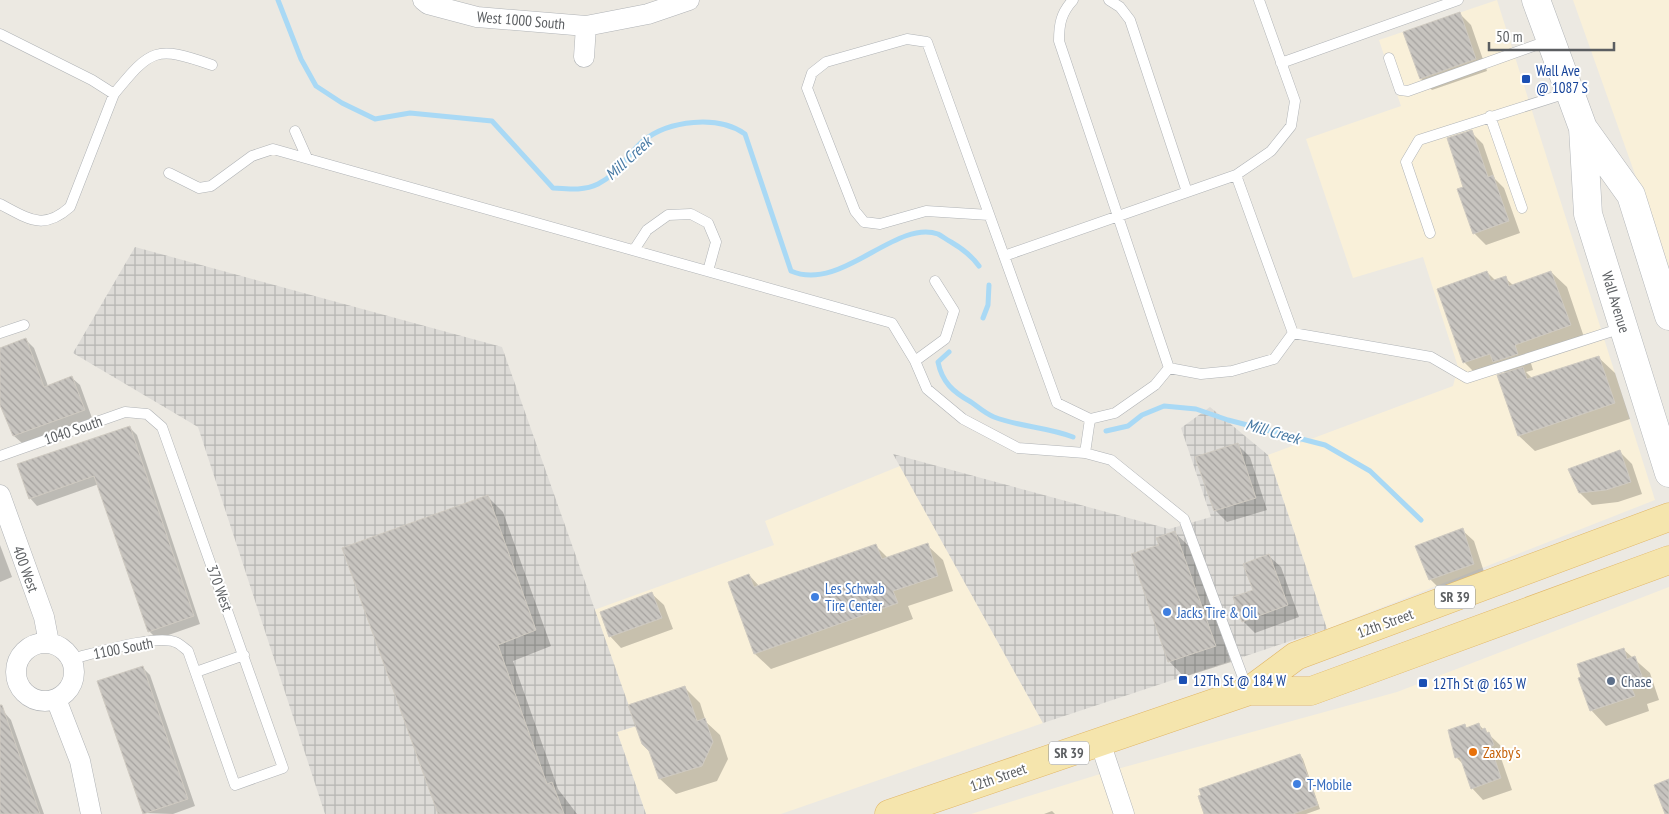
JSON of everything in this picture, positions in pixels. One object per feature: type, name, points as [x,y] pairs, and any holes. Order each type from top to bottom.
[{"type":"main road","name":"Wall Avenue","points":[[1536,0],[1583,128],[1631,196],[1669,316]]},
{"type":"main road","name":"Wall Avenue","points":[[1583,128],[1588,214],[1669,473]]},
{"type":"main road","name":"12th Street","points":[[889,814],[1248,691],[1296,656],[1669,517]]},
{"type":"main road","name":"12th Street","points":[[1248,691],[1311,691],[1669,560]]},
{"type":"street","name":"West 1000 South","points":[[425,2],[476,16],[586,26],[648,14],[689,0]]},
{"type":"street","name":"West 1000 South","points":[[584,58],[586,26]]},
{"type":"street","name":"400 West","points":[[0,495],[4,520],[44,617],[49,643]]},
{"type":"street","points":[[49,643],[58,646],[72,659],[74,669],[70,687],[56,700],[37,700],[28,696],[17,680],[8,672],[30,647],[49,643]]},
{"type":"street","points":[[56,700],[80,761],[91,814]]},
{"type":"street","points":[[1100,742],[1124,814]]},
{"type":"lane","points":[[1073,0],[1063,11],[1059,24],[1059,41],[1169,368]]},
{"type":"lane","points":[[1109,0],[1120,7],[1130,20],[1187,192]]},
{"type":"lane","points":[[1004,256],[1236,175],[1271,151],[1291,126],[1295,101],[1260,0]]},
{"type":"lane","points":[[1281,63],[1458,0]]},
{"type":"lane","points":[[0,34],[92,80],[114,94]]},
{"type":"lane","points":[[990,215],[926,211],[880,224],[864,222],[855,210],[807,88],[812,73],[826,62],[907,39],[927,42],[990,215],[1057,403],[1090,419],[1115,413],[1155,385],[1169,368]]},
{"type":"lane","points":[[1389,58],[1400,90],[1408,91],[1551,39]]},
{"type":"lane","points":[[0,204],[33,221],[58,218],[70,207],[114,94],[140,62],[157,54],[180,54],[212,65]]},
{"type":"lane","points":[[1430,233],[1406,162],[1418,140],[1570,92]]},
{"type":"lane","points":[[1490,116],[1522,208]]},
{"type":"lane","points":[[295,131],[307,158]]},
{"type":"lane","points":[[169,173],[199,188],[211,186],[252,156],[273,149],[892,323],[915,361],[927,388],[963,419],[1018,448],[1085,453],[1110,460],[1184,519],[1248,691]]},
{"type":"lane","points":[[1236,175],[1293,333]]},
{"type":"lane","points":[[634,250],[647,230],[668,215],[691,214],[708,223],[716,242],[708,271]]},
{"type":"lane","points":[[915,361],[945,340],[954,312],[935,281]]},
{"type":"lane","points":[[0,333],[24,325]]},
{"type":"lane","points":[[1293,333],[1430,357],[1467,378],[1623,327]]},
{"type":"lane","points":[[1169,368],[1201,374],[1232,371],[1274,359],[1293,333]]},
{"type":"lane","name":"1040 South","points":[[0,456],[124,412],[147,414]]},
{"type":"lane","name":"370 West","points":[[147,414],[162,427],[283,768],[235,785],[196,672]]},
{"type":"lane","points":[[1085,453],[1090,419]]},
{"type":"lane","name":"1100 South","points":[[72,659],[116,647],[159,641],[175,641],[188,650],[196,672]]},
{"type":"lane","points":[[196,672],[244,655]]},
{"type":"shaded area","points":[[1497,0],[1655,500],[1327,629],[1268,455],[1453,386],[1458,367],[1423,257],[1353,278],[1306,139],[1401,106],[1379,40]]},
{"type":"shaded area","points":[[1573,0],[1669,0],[1669,270]]},
{"type":"shaded area","points":[[135,247],[502,347],[636,726],[617,732],[646,814],[325,814],[198,427],[73,353]]},
{"type":"shaded area","points":[[1210,407],[1268,455],[1327,629],[1043,723],[893,454],[1169,529],[1211,517],[1181,428]]},
{"type":"shaded area","points":[[900,466],[1043,723],[781,814],[646,814],[617,732],[636,726],[594,610],[774,545],[765,521]]},
{"type":"shaded area","points":[[1669,587],[1669,814],[971,814],[1110,771],[1397,692]]},
{"type":"building","points":[[1460,12],[1476,59],[1420,79],[1403,32]]},
{"type":"building","points":[[1472,130],[1488,177],[1493,175],[1509,221],[1473,234],[1457,189],[1463,187],[1447,138]]},
{"type":"building","points":[[1487,271],[1491,281],[1506,276],[1509,286],[1551,271],[1571,325],[1515,345],[1518,354],[1493,362],[1490,354],[1463,363],[1437,289]]},
{"type":"building","points":[[26,338],[44,387],[72,376],[85,410],[13,436],[0,405],[0,348]]},
{"type":"building","points":[[1599,356],[1615,403],[1518,436],[1497,375],[1523,367],[1527,379]]},
{"type":"building","points":[[130,426],[194,616],[148,632],[94,476],[29,499],[17,464]]},
{"type":"building","points":[[1238,443],[1256,498],[1214,511],[1195,457]]},
{"type":"building","points":[[1620,450],[1631,482],[1606,490],[1579,493],[1568,469]]},
{"type":"building","points":[[488,495],[536,630],[498,645],[547,784],[552,782],[564,814],[438,814],[342,548]]},
{"type":"building","points":[[1463,528],[1474,564],[1429,580],[1415,546]]},
{"type":"building","points":[[1175,531],[1216,646],[1168,662],[1131,554],[1159,545],[1156,538]]},
{"type":"building","name":"Les Schwab Tire Center","points":[[928,543],[938,576],[893,591],[898,603],[754,654],[728,582],[749,574],[754,587],[876,544],[882,559]]},
{"type":"building","points":[[1269,554],[1288,605],[1242,622],[1233,597],[1253,590],[1243,564]]},
{"type":"building","points":[[652,592],[662,618],[609,637],[600,612]]},
{"type":"building","name":"Chase","points":[[1624,648],[1627,659],[1635,656],[1645,685],[1632,689],[1635,696],[1590,711],[1578,678],[1581,677],[1577,664]]},
{"type":"building","points":[[143,666],[188,799],[143,814],[97,681]]},
{"type":"building","points":[[685,686],[697,721],[705,718],[713,742],[702,766],[659,779],[649,751],[642,744],[628,705]]},
{"type":"building","points":[[0,705],[2,705],[40,814],[0,814]]},
{"type":"building","name":"Zaxby's","points":[[1479,723],[1481,730],[1485,728],[1487,733],[1489,732],[1494,745],[1491,747],[1501,778],[1471,789],[1460,757],[1455,758],[1448,730],[1465,724],[1466,728]]},
{"type":"building","points":[[1300,754],[1318,805],[1293,814],[1204,814],[1198,796],[1201,795],[1199,789]]},
{"type":"building","points":[[1669,779],[1669,814],[1665,814],[1654,785]]},
{"type":"waterway","name":"Mill Creek","points":[[278,0],[301,59],[316,86],[342,103],[375,119],[410,113],[492,121],[553,188],[582,189],[598,184],[617,170],[643,141],[666,128],[694,122],[721,124],[745,134],[791,271],[810,275],[829,272],[848,265],[904,237],[921,232],[940,235],[966,252],[979,266]]},
{"type":"waterway","name":"Mill Creek","points":[[983,318],[988,305],[989,285]]},
{"type":"waterway","name":"Mill Creek","points":[[949,352],[938,362],[945,381],[959,394],[985,412],[1014,423],[1073,437]]},
{"type":"waterway","name":"Mill Creek","points":[[1106,431],[1128,426],[1142,415],[1164,406],[1196,409],[1228,420],[1325,445],[1370,471],[1421,520]]},
{"type":"place","name":"Wall Ave @ 1087 S","points":[[1526,79]]},
{"type":"place","name":"Les Schwab Tire Center","points":[[815,597]]},
{"type":"place","name":"Jacks Tire & Oil","points":[[1167,612]]},
{"type":"place","name":"12Th St @ 184 W","points":[[1183,680]]},
{"type":"place","name":"Chase","points":[[1611,681]]},
{"type":"place","name":"12Th St @ 165 W","points":[[1423,683]]},
{"type":"place","name":"Zaxby's","points":[[1473,752]]},
{"type":"place","name":"T-Mobile","points":[[1297,784]]}]
